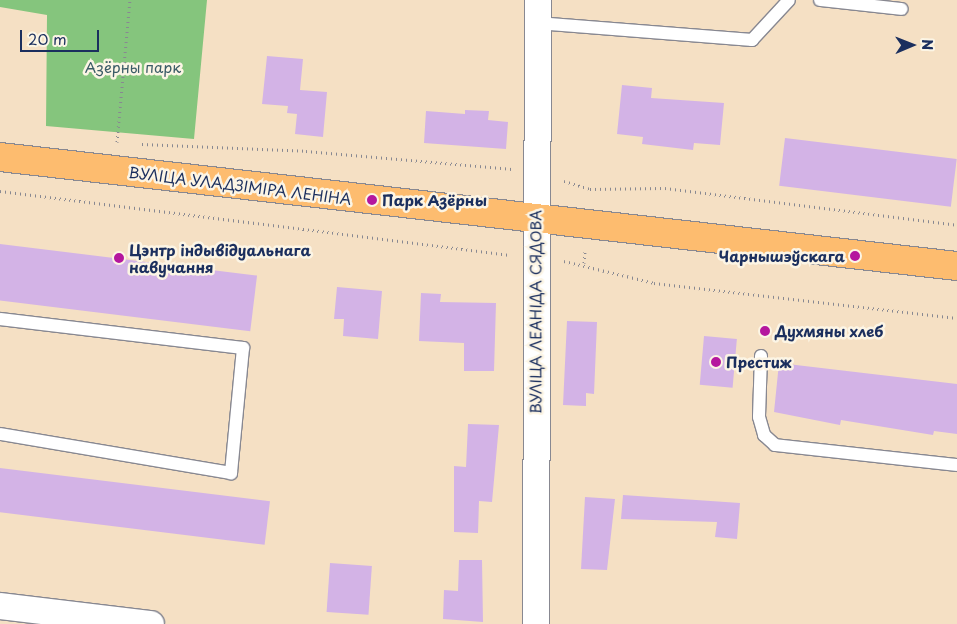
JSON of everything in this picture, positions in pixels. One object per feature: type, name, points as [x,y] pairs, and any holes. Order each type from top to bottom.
[{"type":"main road","name":"ВУЛІЦА УЛАДЗІМІРА ЛЕНІНА","points":[[0,157],[535,216],[957,266]]},
{"type":"street","name":"ВУЛІЦА ЛЕАНІДА СЯДОВА","points":[[536,624],[535,216],[537,12]]},
{"type":"street","points":[[0,606],[151,624]]},
{"type":"lane","points":[[537,12],[752,40],[789,0]]},
{"type":"lane","points":[[820,0],[902,9]]},
{"type":"lane","points":[[0,319],[243,348],[231,473],[0,434]]},
{"type":"lane","points":[[761,356],[759,417],[764,435],[775,445],[957,465]]},
{"type":"path","points":[[126,143],[117,142],[130,0]]},
{"type":"path","points":[[136,143],[306,151],[536,171],[590,189],[665,188],[957,226]]},
{"type":"path","points":[[0,192],[584,263],[654,283],[957,318]]},
{"type":"green space","name":"Азёрны парк","points":[[0,0],[207,0],[194,139],[46,126],[47,15],[0,7]]},
{"type":"building","points":[[267,56],[303,59],[300,90],[327,92],[323,137],[295,134],[297,114],[287,113],[288,106],[262,104]]},
{"type":"building","points":[[622,85],[652,88],[651,98],[724,103],[720,145],[694,143],[693,150],[642,144],[643,137],[617,134]]},
{"type":"building","points":[[465,110],[489,111],[488,120],[508,122],[506,149],[424,143],[426,111],[465,114]]},
{"type":"building","points":[[785,138],[957,159],[951,207],[779,186]]},
{"type":"building","points":[[0,244],[257,276],[250,331],[0,300]]},
{"type":"building","points":[[337,287],[382,291],[378,339],[343,336],[344,319],[334,319]]},
{"type":"building","points":[[421,293],[441,294],[440,302],[496,303],[494,371],[464,371],[464,343],[419,341]]},
{"type":"building","points":[[567,321],[597,322],[594,394],[586,393],[586,406],[563,405]]},
{"type":"building","points":[[704,336],[737,339],[733,388],[700,385]]},
{"type":"building","points":[[779,363],[957,384],[957,434],[934,431],[933,435],[841,420],[840,425],[774,412]]},
{"type":"building","points":[[468,424],[499,425],[492,502],[479,501],[478,533],[454,532],[454,466],[466,467]]},
{"type":"building","points":[[0,468],[270,501],[265,545],[0,512]]},
{"type":"building","points":[[623,495],[740,503],[737,539],[715,537],[717,522],[621,519]]},
{"type":"building","points":[[585,497],[615,499],[607,570],[581,569]]},
{"type":"building","points":[[459,560],[482,560],[483,622],[443,619],[444,590],[458,591]]},
{"type":"building","points":[[330,563],[372,566],[368,615],[327,612]]},
{"type":"place","name":"Парк Азёрны","points":[[372,200]]},
{"type":"place","name":"Чарнышэўскага","points":[[855,256]]},
{"type":"place","name":"Цэнтр індывідуальнага навучання","points":[[119,258]]},
{"type":"place","name":"Духмяны хлеб","points":[[765,331]]},
{"type":"place","name":"Престиж","points":[[716,362]]}]
